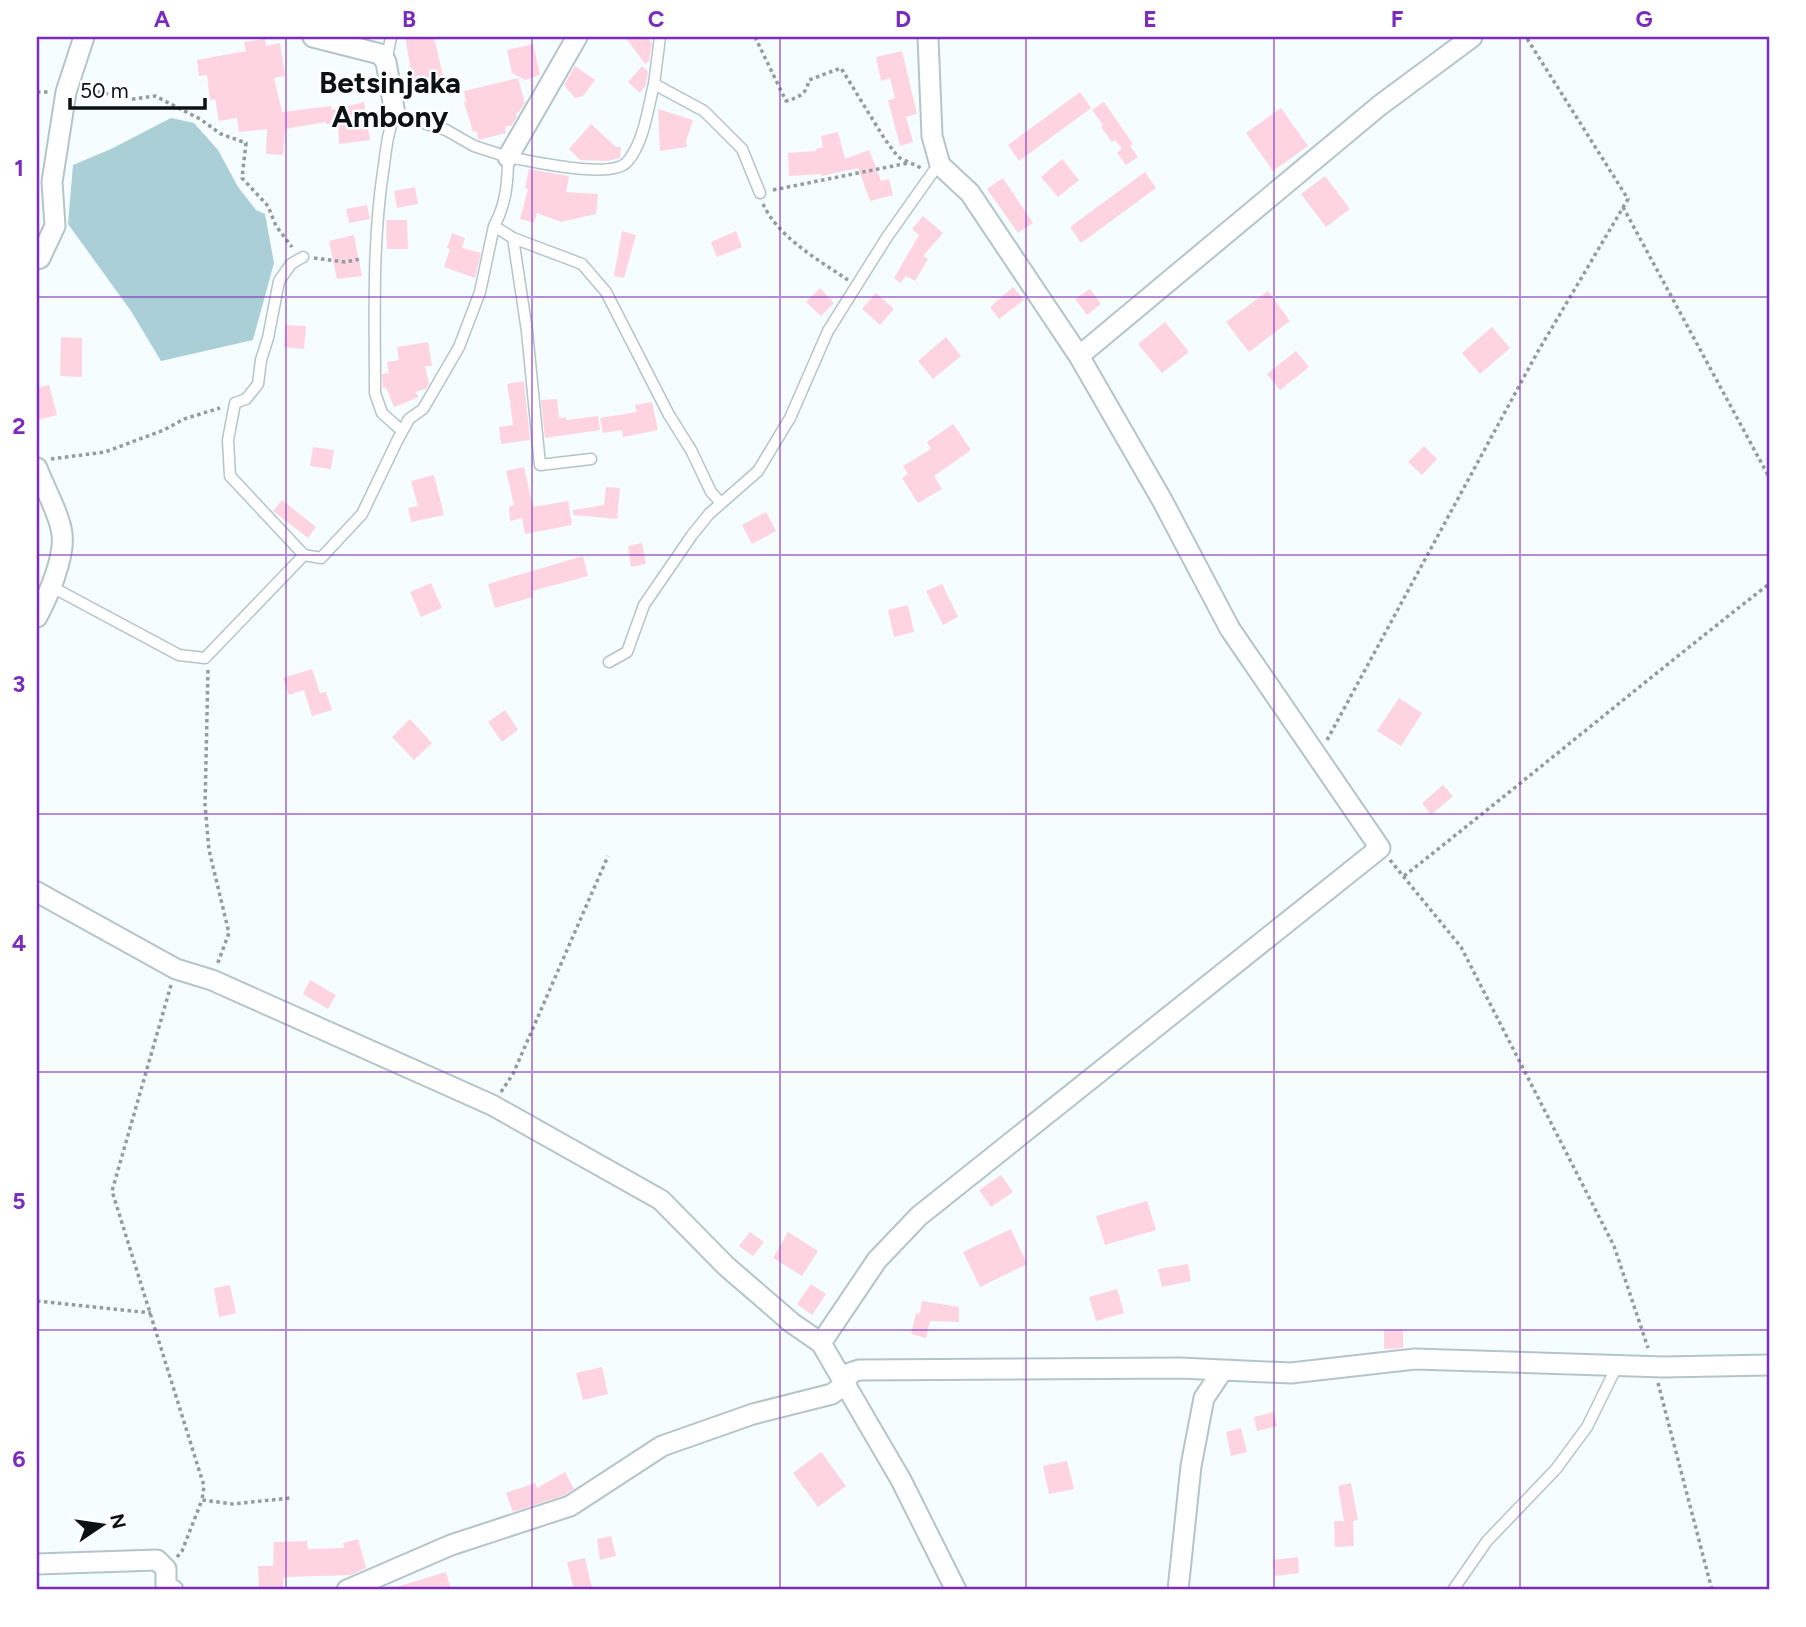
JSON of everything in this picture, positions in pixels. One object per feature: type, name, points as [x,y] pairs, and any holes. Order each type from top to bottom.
[{"type":"street","points":[[37,259],[40,258],[55,226],[52,182],[68,85],[84,37]]},
{"type":"street","points":[[313,37],[380,54],[386,62],[395,114]]},
{"type":"street","points":[[508,157],[578,37]]},
{"type":"street","points":[[821,1343],[877,1260],[919,1216],[1380,848],[1230,629],[1162,500],[1079,356],[970,193],[937,168],[932,136],[928,37]]},
{"type":"street","points":[[1079,356],[1379,106],[1472,37]]},
{"type":"street","points":[[37,617],[52,587],[62,548],[62,533],[41,464]]},
{"type":"street","points":[[37,892],[176,969],[212,980],[492,1105],[661,1200],[726,1266],[821,1343],[901,1480],[956,1590]]},
{"type":"street","points":[[347,1590],[451,1545],[570,1506],[662,1446],[753,1414],[832,1394],[845,1384],[850,1373],[859,1370],[995,1368],[1291,1373],[1415,1359],[1654,1367],[1769,1365]]},
{"type":"street","points":[[1178,1590],[1191,1466],[1204,1398],[1223,1370]]},
{"type":"street","points":[[37,1564],[157,1560],[166,1569],[166,1586],[173,1590]]},
{"type":"lane","points":[[386,62],[391,37]]},
{"type":"lane","points":[[402,431],[382,413],[375,393],[375,257],[379,198],[388,129],[395,114],[446,130],[474,146],[508,157],[592,170],[621,166],[638,142],[654,84],[660,37]]},
{"type":"lane","points":[[654,84],[704,111],[742,149],[760,193]]},
{"type":"lane","points":[[303,257],[291,264],[279,281],[258,384],[246,398],[235,403],[228,440],[230,476],[304,555],[321,558],[362,514],[402,431],[409,419],[423,409],[459,347],[480,292],[494,226],[502,211],[508,157]]},
{"type":"lane","points":[[609,662],[627,652],[644,605],[692,535],[721,503],[758,471],[790,418],[828,331],[887,237],[937,168]]},
{"type":"lane","points":[[494,226],[513,238],[582,264],[606,292],[669,415],[691,450],[712,492],[721,503]]},
{"type":"lane","points":[[513,238],[527,331],[540,466],[592,459]]},
{"type":"lane","points":[[52,587],[179,655],[205,658],[304,555]]},
{"type":"lane","points":[[1454,1590],[1487,1541],[1556,1469],[1587,1427],[1617,1366]]},
{"type":"path","points":[[755,37],[786,101],[801,96],[807,90],[809,80],[841,68],[898,157],[908,163],[937,168]]},
{"type":"path","points":[[1318,757],[1537,353],[1628,199],[1526,37]]},
{"type":"path","points":[[68,85],[133,99],[155,96],[200,119],[222,134],[246,143],[243,178],[268,206],[276,226],[303,257],[345,262],[375,257]]},
{"type":"path","points":[[856,286],[801,248],[764,207],[760,193],[908,163]]},
{"type":"path","points":[[1623,207],[1769,477]]},
{"type":"path","points":[[41,464],[106,452],[164,430],[184,419],[235,403]]},
{"type":"path","points":[[1404,876],[1643,682],[1769,584]]},
{"type":"path","points":[[205,658],[209,675],[205,805],[208,850],[229,933],[212,980]]},
{"type":"path","points":[[1380,848],[1461,947],[1614,1246],[1654,1367],[1664,1414],[1712,1590]]},
{"type":"path","points":[[492,1105],[513,1074],[608,856]]},
{"type":"path","points":[[166,1569],[182,1551],[202,1500],[204,1486],[112,1191],[176,969]]},
{"type":"path","points":[[37,1301],[151,1313]]},
{"type":"path","points":[[202,1500],[233,1504],[290,1498]]},
{"type":"shaded area","points":[[171,118],[194,123],[218,150],[238,187],[256,210],[265,214],[274,263],[253,340],[161,361],[131,311],[68,224],[73,165]]},
{"type":"building","points":[[405,37],[434,37],[443,76],[434,79],[432,90],[405,88],[406,70],[411,70]]},
{"type":"building","points":[[625,37],[647,37],[652,43],[649,61],[645,64]]},
{"type":"building","points":[[265,39],[266,46],[280,43],[285,76],[274,78],[282,112],[331,106],[332,110],[364,102],[370,140],[339,144],[338,123],[326,122],[285,129],[283,155],[266,154],[267,129],[239,132],[237,118],[219,121],[215,99],[210,100],[207,75],[199,76],[197,60],[246,51],[244,42]]},
{"type":"building","points":[[533,44],[540,75],[525,80],[512,73],[507,50]]},
{"type":"building","points":[[902,51],[917,114],[906,117],[913,142],[900,146],[888,100],[895,98],[890,78],[881,81],[876,57]]},
{"type":"building","points":[[575,66],[595,80],[583,96],[575,98],[564,85]]},
{"type":"building","points":[[642,66],[648,71],[646,85],[640,93],[628,82]]},
{"type":"building","points":[[518,78],[525,103],[516,113],[517,117],[512,125],[505,127],[506,133],[479,140],[476,131],[473,132],[464,102],[464,91]]},
{"type":"building","points":[[1080,92],[1091,108],[1019,161],[1008,145]]},
{"type":"building","points":[[1104,102],[1133,144],[1130,146],[1138,157],[1126,165],[1117,153],[1122,149],[1115,140],[1112,142],[1092,110]]},
{"type":"building","points":[[1281,108],[1308,146],[1273,171],[1246,133]]},
{"type":"building","points":[[658,109],[693,120],[686,141],[687,147],[660,151]]},
{"type":"building","points":[[591,124],[616,147],[621,147],[620,158],[607,161],[580,160],[569,149]]},
{"type":"building","points":[[838,132],[845,159],[869,150],[881,181],[889,179],[893,195],[870,201],[858,168],[822,176],[789,176],[788,153],[816,151],[823,147],[821,136]]},
{"type":"building","points":[[1062,159],[1079,180],[1058,197],[1041,177]]},
{"type":"building","points":[[529,169],[569,176],[566,192],[598,194],[596,214],[561,222],[537,213],[534,223],[520,219],[528,189],[525,188]]},
{"type":"building","points":[[1145,172],[1156,188],[1081,243],[1070,227]]},
{"type":"building","points":[[1325,176],[1350,209],[1326,227],[1301,194]]},
{"type":"building","points":[[1003,178],[1033,223],[1018,233],[987,189]]},
{"type":"building","points":[[415,187],[418,204],[397,208],[394,191]]},
{"type":"building","points":[[367,205],[370,219],[349,223],[346,209]]},
{"type":"building","points":[[923,216],[943,233],[923,256],[928,259],[915,281],[906,276],[900,283],[894,278],[919,235],[912,229]]},
{"type":"building","points":[[386,220],[407,220],[408,249],[387,249]]},
{"type":"building","points":[[622,231],[636,235],[624,278],[614,276]]},
{"type":"building","points":[[736,231],[742,247],[717,257],[711,242]]},
{"type":"building","points":[[452,233],[465,238],[462,248],[481,253],[475,278],[444,267]]},
{"type":"building","points":[[354,235],[362,276],[337,279],[329,241]]},
{"type":"building","points":[[1013,287],[1024,300],[999,319],[990,307]]},
{"type":"building","points":[[820,288],[834,303],[821,316],[806,302]]},
{"type":"building","points":[[1090,289],[1101,304],[1087,315],[1075,299]]},
{"type":"building","points":[[1268,291],[1290,321],[1249,352],[1226,322]]},
{"type":"building","points":[[876,293],[894,309],[880,325],[862,309]]},
{"type":"building","points":[[1165,322],[1189,352],[1162,373],[1138,344]]},
{"type":"building","points":[[285,325],[306,326],[304,349],[284,347]]},
{"type":"building","points":[[1492,327],[1510,348],[1480,374],[1462,353]]},
{"type":"building","points":[[61,337],[82,338],[82,377],[60,376]]},
{"type":"building","points":[[946,337],[961,356],[933,379],[918,361]]},
{"type":"building","points":[[428,342],[432,366],[425,366],[429,384],[426,389],[415,392],[419,397],[394,407],[386,387],[383,388],[382,374],[389,373],[387,362],[399,360],[397,347]]},
{"type":"building","points":[[1296,351],[1309,367],[1280,390],[1267,374]]},
{"type":"building","points":[[524,381],[530,440],[501,444],[499,427],[513,425],[512,402],[507,384]]},
{"type":"building","points":[[49,385],[57,415],[37,420],[37,388]]},
{"type":"building","points":[[557,399],[559,418],[566,417],[566,420],[598,416],[600,430],[545,438],[541,400]]},
{"type":"building","points":[[652,402],[658,430],[623,437],[622,430],[603,433],[600,418],[637,412],[635,405]]},
{"type":"building","points":[[953,424],[971,450],[934,476],[942,489],[918,503],[902,478],[908,474],[903,466],[931,449],[927,442]]},
{"type":"building","points":[[1424,446],[1437,459],[1422,475],[1408,462]]},
{"type":"building","points":[[313,447],[334,450],[331,469],[310,466]]},
{"type":"building","points":[[524,467],[533,507],[568,501],[572,525],[525,534],[522,518],[510,521],[509,507],[514,505],[506,471]]},
{"type":"building","points":[[434,475],[444,515],[411,522],[408,508],[418,506],[411,481]]},
{"type":"building","points":[[606,487],[620,488],[617,519],[573,515],[573,510],[604,505]]},
{"type":"building","points":[[282,500],[316,527],[308,538],[273,511]]},
{"type":"building","points":[[766,512],[776,531],[752,544],[742,525]]},
{"type":"building","points":[[642,543],[646,564],[631,567],[628,546]]},
{"type":"building","points":[[583,556],[588,576],[532,591],[533,597],[495,608],[488,584]]},
{"type":"building","points":[[431,583],[442,608],[421,617],[410,592]]},
{"type":"building","points":[[942,584],[958,617],[943,625],[926,591]]},
{"type":"building","points":[[908,605],[914,632],[894,637],[888,610]]},
{"type":"building","points":[[312,669],[320,693],[326,692],[332,710],[312,716],[304,690],[289,695],[283,678]]},
{"type":"building","points":[[1399,698],[1422,713],[1401,746],[1377,731]]},
{"type":"building","points":[[505,710],[518,730],[502,742],[488,722]]},
{"type":"building","points":[[410,719],[432,743],[414,760],[392,737]]},
{"type":"building","points":[[1443,785],[1453,796],[1431,815],[1422,803]]},
{"type":"building","points":[[310,980],[336,995],[328,1009],[303,994]]},
{"type":"building","points":[[1001,1175],[1013,1192],[991,1207],[979,1190]]},
{"type":"building","points":[[1147,1201],[1156,1230],[1105,1245],[1096,1216]]},
{"type":"building","points":[[1011,1229],[1027,1264],[980,1287],[963,1252]]},
{"type":"building","points":[[750,1232],[764,1242],[753,1256],[739,1246]]},
{"type":"building","points":[[788,1232],[818,1251],[802,1276],[773,1258]]},
{"type":"building","points":[[1188,1264],[1191,1281],[1162,1287],[1158,1269]]},
{"type":"building","points":[[811,1284],[826,1294],[812,1315],[797,1304]]},
{"type":"building","points":[[230,1285],[236,1313],[219,1317],[214,1288]]},
{"type":"building","points":[[1117,1289],[1124,1313],[1096,1321],[1089,1297]]},
{"type":"building","points":[[922,1301],[959,1307],[959,1322],[930,1321],[926,1338],[911,1334],[916,1313],[920,1314]]},
{"type":"building","points":[[1384,1330],[1403,1330],[1403,1348],[1384,1349]]},
{"type":"building","points":[[602,1367],[608,1394],[583,1400],[576,1373]]},
{"type":"building","points":[[1274,1412],[1277,1426],[1257,1431],[1254,1417]]},
{"type":"building","points":[[1241,1428],[1247,1452],[1231,1456],[1226,1432]]},
{"type":"building","points":[[821,1452],[846,1486],[818,1507],[793,1473]]},
{"type":"building","points":[[1067,1461],[1074,1489],[1049,1494],[1043,1466]]},
{"type":"building","points":[[565,1472],[574,1489],[565,1495],[513,1512],[506,1493],[535,1483],[537,1488]]},
{"type":"building","points":[[1351,1483],[1358,1520],[1353,1521],[1354,1546],[1335,1547],[1334,1521],[1344,1521],[1338,1486]]},
{"type":"building","points":[[611,1536],[616,1556],[600,1560],[597,1539]]},
{"type":"building","points":[[358,1539],[366,1568],[351,1575],[283,1577],[283,1587],[259,1588],[258,1566],[273,1566],[274,1542],[307,1541],[308,1549],[344,1548],[343,1543]]},
{"type":"building","points":[[1298,1557],[1299,1573],[1275,1576],[1273,1560]]},
{"type":"building","points":[[585,1558],[592,1588],[574,1590],[567,1562]]},
{"type":"building","points":[[446,1572],[451,1590],[397,1590],[396,1587]]},
{"type":"district","name":"Betsinjaka Ambony","points":[[390,100]]}]
